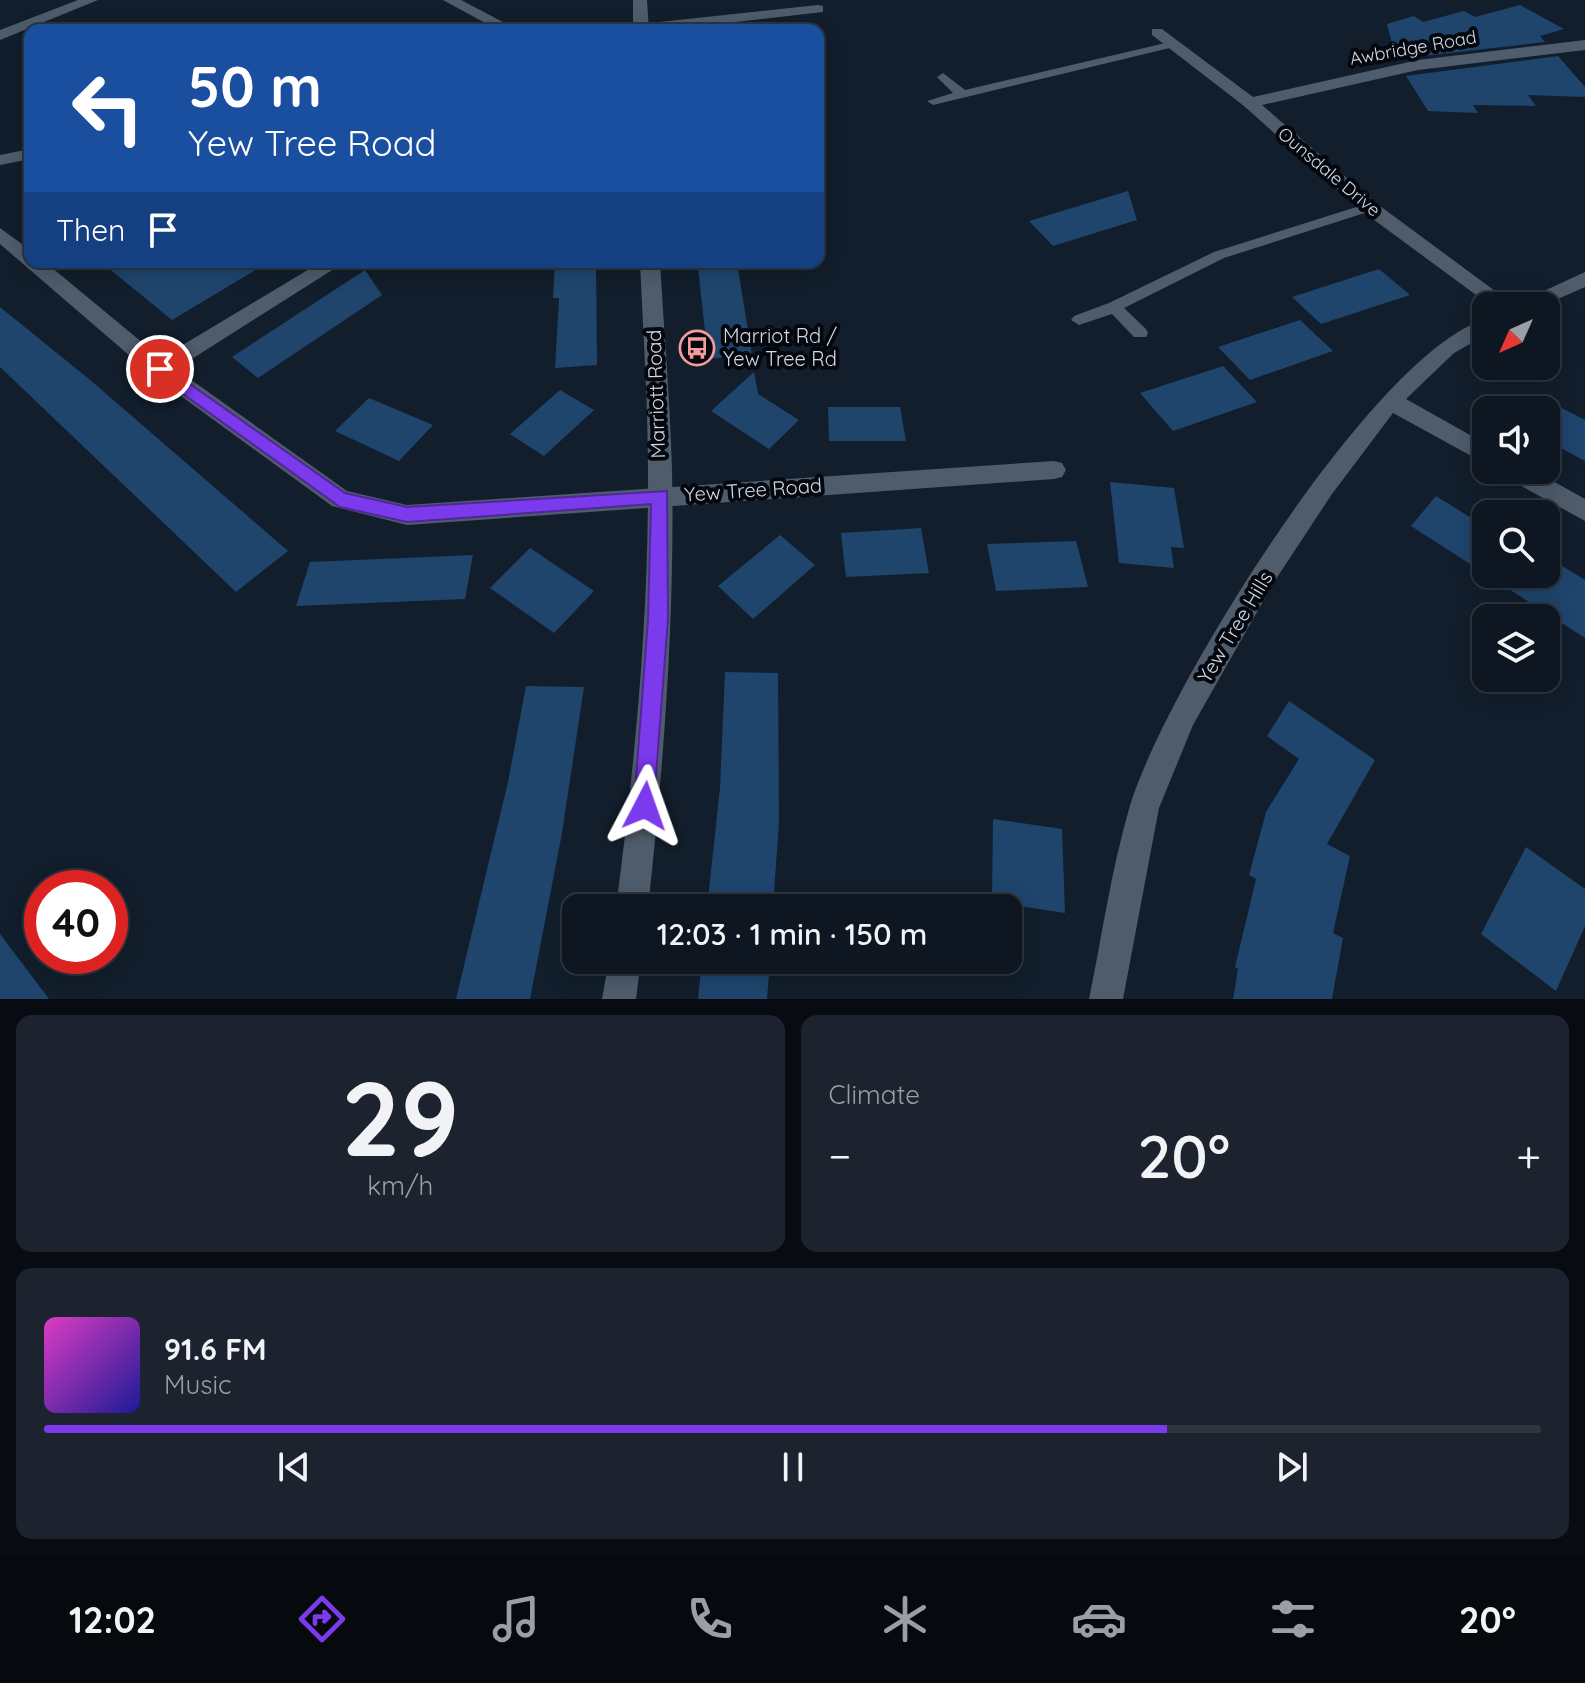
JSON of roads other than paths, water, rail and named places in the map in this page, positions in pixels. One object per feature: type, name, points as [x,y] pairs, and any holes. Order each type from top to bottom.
[{"type":"street","points":[[29,24],[91,0]]},
{"type":"street","points":[[450,0],[498,24]]},
{"type":"street","points":[[640,0],[641,24]]},
{"type":"street","points":[[685,24],[818,9]]},
{"type":"street","points":[[0,35],[24,26]]},
{"type":"street","name":"Ounsdale Drive","points":[[1157,32],[1250,103],[1369,207],[1486,292]]},
{"type":"street","name":"Awbridge Road","points":[[1250,103],[1418,65],[1585,45]]},
{"type":"street","points":[[0,160],[24,155]]},
{"type":"street","name":"Yew Tree Road","points":[[0,234],[24,255]]},
{"type":"street","name":"Yew Tree Road","points":[[39,268],[160,369],[340,499],[407,515],[1054,470]]},
{"type":"street","points":[[160,369],[325,268]]},
{"type":"street","name":"Marriott Road","points":[[634,894],[645,806],[658,619],[660,496],[650,268]]},
{"type":"street","points":[[1556,292],[1585,279]]},
{"type":"street","name":"Yew Tree Hills","points":[[1106,999],[1144,808],[1182,717],[1265,574],[1324,487],[1390,401],[1447,348],[1472,334]]},
{"type":"street","points":[[1390,401],[1472,447]]},
{"type":"street","points":[[1538,484],[1585,511]]},
{"type":"street","points":[[619,999],[623,974]]},
{"type":"lane","points":[[933,101],[1174,44]]},
{"type":"lane","points":[[943,77],[962,94]]},
{"type":"lane","points":[[1079,320],[1114,307],[1219,255],[1369,207]]},
{"type":"lane","points":[[1114,307],[1140,333]]},
{"type":"place","name":"Marriot Rd / Yew Tree Rd","points":[[697,348]]}]
